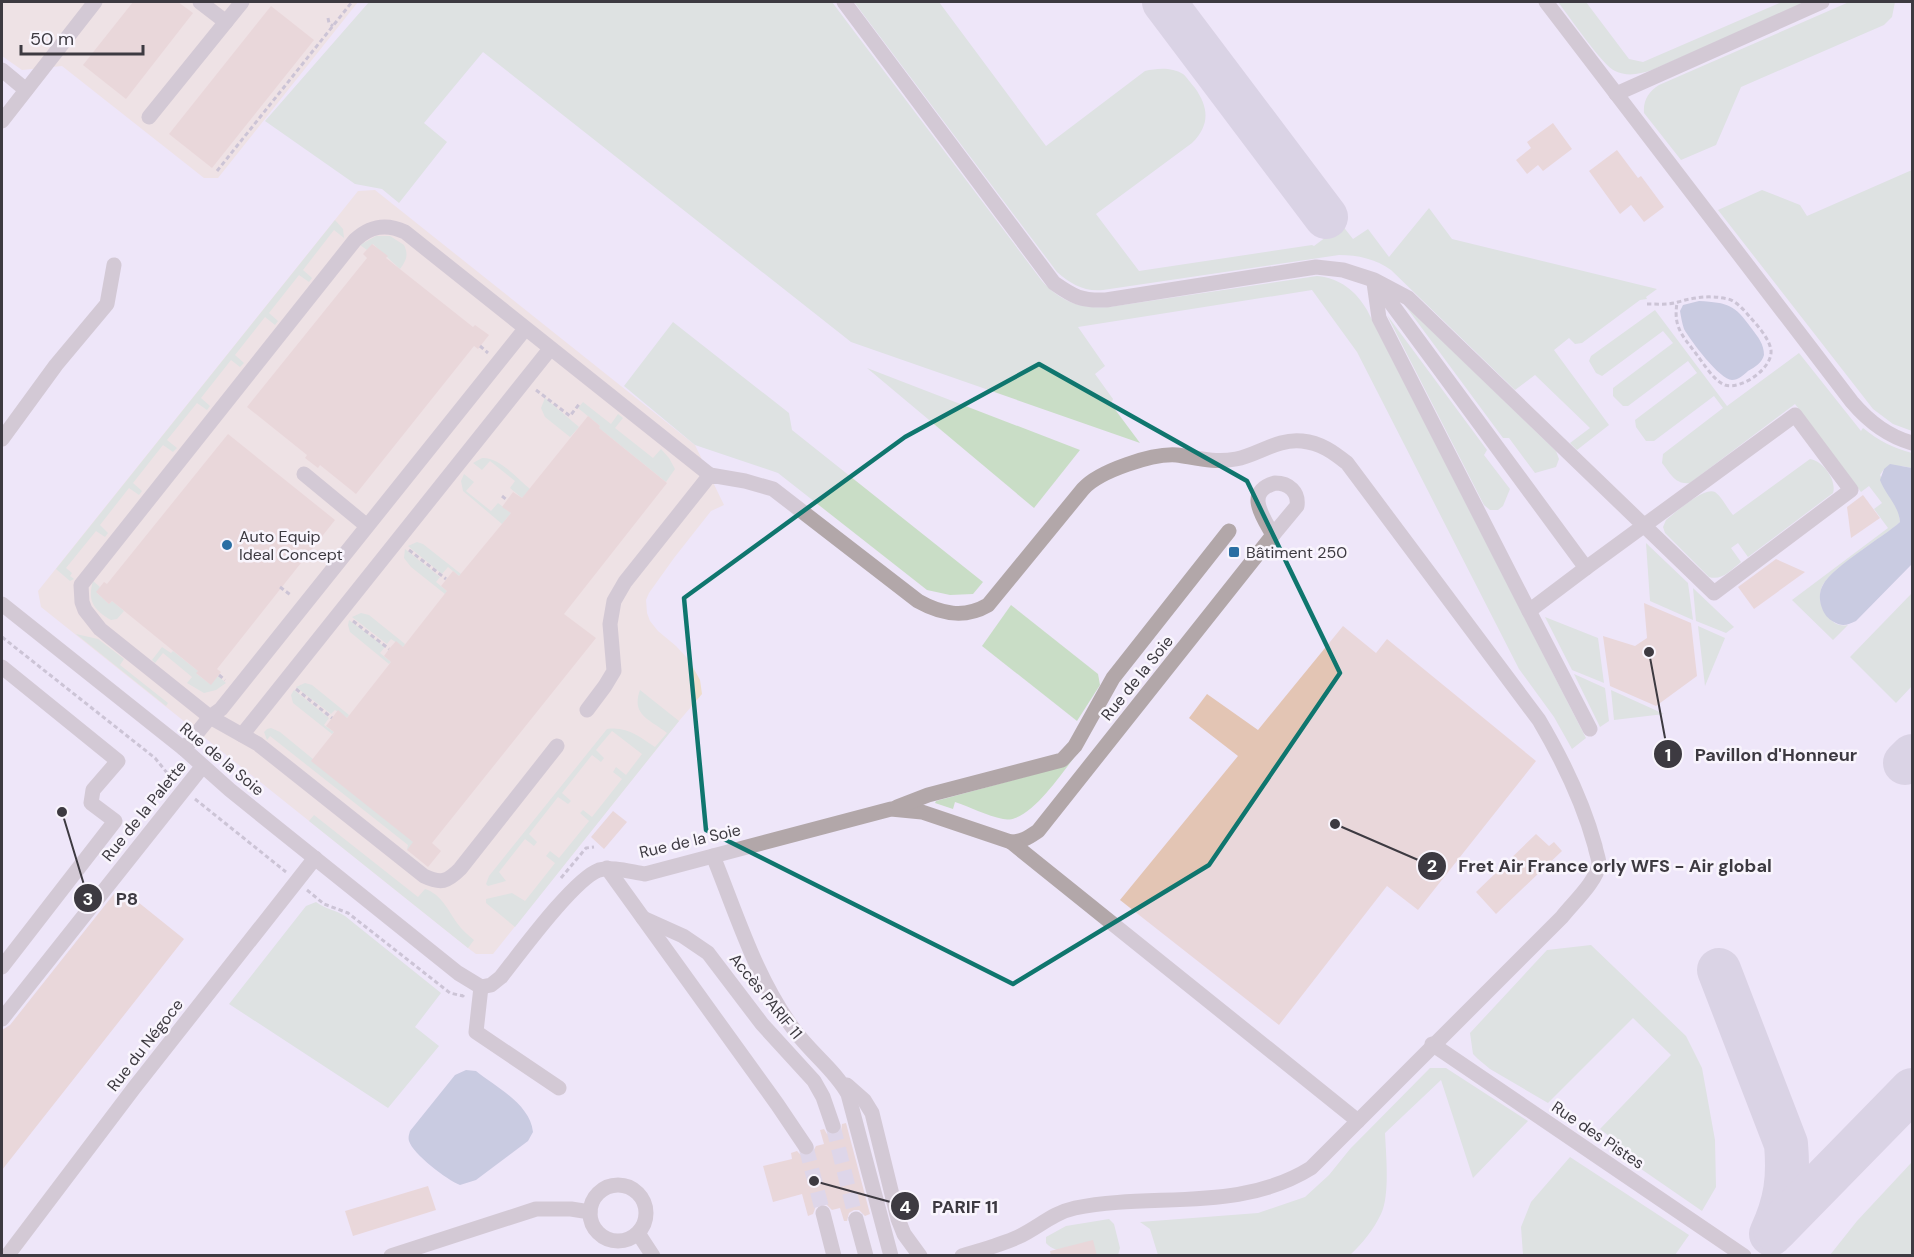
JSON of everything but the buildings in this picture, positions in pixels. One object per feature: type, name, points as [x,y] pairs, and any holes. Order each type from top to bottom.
[{"type":"street","points":[[2,121],[95,2]]},
{"type":"street","points":[[200,2],[226,22]]},
{"type":"street","points":[[149,117],[242,2]]},
{"type":"street","points":[[844,2],[1054,283],[1069,293],[1086,301],[1106,300],[1316,267],[1343,270],[1374,280],[1408,298],[1644,526],[1713,592],[1851,490],[1795,415],[1644,526],[1586,568],[1529,611]]},
{"type":"street","points":[[1546,2],[1864,417],[1897,439],[1912,443]]},
{"type":"street","points":[[1616,94],[1822,2]]},
{"type":"street","points":[[2,70],[26,90]]},
{"type":"street","points":[[557,746],[460,870],[441,883],[424,876],[258,744],[210,717],[100,629],[85,610],[82,602],[81,585],[355,240],[362,233],[375,227],[391,227],[405,232],[710,476],[753,482],[773,489],[918,601],[934,610],[956,614],[977,612],[988,605],[1083,489],[1100,475],[1149,458],[1175,455],[1214,461],[1237,459],[1286,442],[1302,441],[1326,447],[1347,464],[1539,720],[1556,750],[1590,827],[1599,862],[1592,879],[1562,916],[1311,1168],[1293,1180],[1247,1194],[1197,1200],[1117,1202],[1075,1208],[1059,1212],[1019,1237],[962,1256]]},
{"type":"street","points":[[2,438],[56,365],[107,304],[114,265]]},
{"type":"street","points":[[1374,280],[1586,568]]},
{"type":"street","points":[[1374,280],[1379,318],[1590,729]]},
{"type":"street","points":[[184,749],[210,717],[221,709],[525,329]]},
{"type":"street","points":[[242,735],[550,349]]},
{"type":"street","points":[[304,474],[367,526]]},
{"type":"street","points":[[586,710],[614,671],[610,624],[614,601],[625,582],[710,476]]},
{"type":"street","points":[[891,809],[928,795],[1062,760],[1075,746],[1113,678],[1229,531]]},
{"type":"street","name":"Rue de la Soie","points":[[607,868],[645,873],[891,809],[922,812],[1011,842],[1025,840],[1038,831],[1273,535]]},
{"type":"street","name":"Rue de la Soie","points":[[2,604],[184,749],[202,767],[315,858],[477,985]]},
{"type":"street","points":[[2,667],[118,760],[93,790],[91,802],[115,821],[2,967]]},
{"type":"street","name":"Rue de la Palette","points":[[2,1019],[202,767]]},
{"type":"street","points":[[1011,842],[1358,1121]]},
{"type":"street","points":[[713,856],[759,972],[795,1031],[842,1082],[864,1100],[872,1113],[898,1219],[904,1234],[920,1256]]},
{"type":"street","name":"Rue du Négoce","points":[[7,1256],[134,1088],[315,858]]},
{"type":"street","points":[[559,1088],[476,1032],[477,985],[491,985],[501,977],[578,884],[591,873],[607,868],[806,1147]]},
{"type":"street","name":"Accès PARIF 11","points":[[643,918],[683,936],[708,953],[749,1008],[814,1081],[823,1097],[833,1126]]},
{"type":"street","name":"Rue des Pistes","points":[[1432,1044],[1744,1256]]},
{"type":"street","points":[[790,1054],[807,1045]]},
{"type":"street","points":[[842,1082],[852,1105],[891,1256]]},
{"type":"street","points":[[621,1185],[638,1192],[646,1208],[646,1217],[638,1233],[630,1239],[611,1241],[596,1230],[591,1222],[590,1212],[592,1203],[604,1189],[621,1185]]},
{"type":"street","points":[[391,1256],[536,1209],[571,1209],[590,1212]]},
{"type":"street","points":[[823,1213],[834,1256]]},
{"type":"street","points":[[856,1219],[866,1256]]},
{"type":"street","points":[[638,1233],[653,1256]]},
{"type":"path","points":[[217,171],[352,2]]},
{"type":"path","points":[[328,18],[329,23],[333,26]]},
{"type":"path","points":[[1647,304],[1677,303],[1697,297],[1731,300],[1753,320],[1766,338],[1771,351],[1769,361],[1763,369],[1748,380],[1732,386],[1723,384],[1710,372],[1682,335],[1676,323],[1677,303]]},
{"type":"path","points":[[525,381],[570,416],[580,403]]},
{"type":"path","points":[[502,496],[507,500]]},
{"type":"path","points":[[341,611],[389,648]]},
{"type":"path","points":[[2,637],[155,758],[175,782]]},
{"type":"path","points":[[286,681],[332,718]]},
{"type":"path","points":[[224,687],[229,682]]},
{"type":"path","points":[[193,798],[285,871]]},
{"type":"path","points":[[556,884],[586,848],[594,847]]},
{"type":"path","points":[[304,887],[324,903],[348,913],[450,993],[463,996],[477,985]]},
{"type":"highlighted area","points":[[1039,364],[1247,481],[1340,673],[1209,865],[1013,984],[706,830],[684,598],[905,437]]},
{"type":"shaded area","points":[[2,2],[358,2],[218,178],[204,178],[62,66],[22,70],[2,56]]},
{"type":"shaded area","points":[[375,190],[695,445],[724,505],[711,511],[674,558],[646,600],[650,621],[689,660],[700,680],[702,694],[493,954],[476,954],[468,948],[41,607],[38,591],[358,191]]},
{"type":"green space","points":[[369,2],[832,2],[1042,281],[1064,299],[1089,307],[1109,307],[1317,276],[1340,283],[1358,297],[1367,310],[1586,738],[1572,749],[1554,717],[1519,669],[1357,352],[1312,290],[1078,327],[1105,366],[1095,374],[1113,399],[1111,404],[1140,443],[851,342],[483,52],[424,123],[447,142],[399,203],[382,189],[355,184],[265,121]]},
{"type":"green space","points":[[854,2],[939,2],[1046,146],[1145,71],[1169,69],[1184,75],[1203,102],[1206,116],[1202,130],[1192,143],[1096,214],[1139,271],[1314,246],[1342,225],[1353,239],[1368,229],[1389,257],[1429,208],[1452,239],[1657,289],[1646,297],[1647,299],[1640,300],[1582,343],[1575,344],[1569,338],[1554,350],[1609,425],[1577,450],[1570,443],[1590,428],[1535,375],[1515,390],[1391,270],[1367,258],[1339,255],[1103,290],[1090,290],[1073,283],[1057,272]]},
{"type":"green space","points":[[1558,2],[1586,2],[1629,59],[1643,62],[1782,2],[1808,2],[1652,70],[1629,74],[1615,71],[1602,60]]},
{"type":"green space","points":[[1849,2],[1895,2],[1892,17],[1884,25],[1741,87],[1716,145],[1681,160],[1644,113],[1647,96],[1659,85]]},
{"type":"green space","points":[[1912,170],[1912,431],[1893,424],[1873,409],[1718,210],[1762,190],[1800,205],[1807,216]]},
{"type":"green space","points":[[335,220],[343,229],[344,238],[334,230],[303,270],[312,278],[309,282],[299,275],[269,313],[278,321],[275,325],[265,317],[235,355],[244,363],[240,367],[231,360],[201,398],[210,406],[207,410],[197,403],[167,440],[177,448],[173,452],[163,445],[133,483],[142,491],[139,495],[129,488],[100,525],[108,533],[105,537],[96,531],[66,568],[72,573],[70,576],[74,579],[70,581],[56,569]]},
{"type":"green space","points":[[376,236],[390,236],[404,245],[406,258],[400,269],[373,244],[367,250],[360,245]]},
{"type":"green space","points":[[1404,304],[1556,451],[1559,459],[1556,467],[1535,473],[1509,438],[1503,438]]},
{"type":"green space","points":[[1655,310],[1727,406],[1799,353],[1861,431],[1863,428],[1886,443],[1912,453],[1912,468],[1902,466],[1884,469],[1880,475],[1899,513],[1900,522],[1833,573],[1821,590],[1821,604],[1828,616],[1837,624],[1848,625],[1833,640],[1792,600],[1888,528],[1874,509],[1882,503],[1869,486],[1861,492],[1795,404],[1690,483],[1680,482],[1673,478],[1662,463],[1663,454],[1723,408],[1714,396],[1654,441],[1646,441],[1636,427],[1635,420],[1697,373],[1688,361],[1628,406],[1623,406],[1613,396],[1613,388],[1673,343],[1663,331],[1602,376],[1596,373],[1589,361],[1591,356]]},
{"type":"green space","points":[[1387,315],[1487,450],[1484,455],[1510,489],[1503,506],[1498,510],[1490,510],[1484,505]]},
{"type":"green space","points":[[673,322],[789,413],[792,430],[983,582],[973,594],[950,595],[927,590],[778,473],[695,445],[624,386]]},
{"type":"green space","points":[[867,368],[1080,450],[1034,508]]},
{"type":"green space","points":[[545,398],[579,427],[570,437],[545,417],[541,408]]},
{"type":"green space","points":[[583,402],[611,424],[618,414],[623,418],[615,428],[653,458],[661,449],[675,469],[666,482],[578,408]]},
{"type":"green space","points":[[482,458],[501,464],[530,489],[522,498],[510,488],[515,481],[490,461],[482,470],[473,463]]},
{"type":"green space","points":[[1810,459],[1820,463],[1828,472],[1833,482],[1833,493],[1748,557],[1738,543],[1731,548],[1741,562],[1722,576],[1709,577],[1665,533],[1663,527],[1666,520],[1697,496],[1710,491],[1715,492],[1733,515]]},
{"type":"green space","points":[[464,474],[474,482],[466,491],[491,511],[498,503],[511,513],[502,524],[463,491],[461,481]]},
{"type":"green space","points":[[417,542],[423,544],[461,574],[459,576],[448,567],[442,574],[408,546]]},
{"type":"green space","points":[[1646,543],[1688,583],[1693,620],[1650,601]]},
{"type":"green space","points":[[405,549],[440,577],[436,582],[447,591],[445,594],[411,567],[404,558]]},
{"type":"green space","points":[[93,581],[100,587],[97,593],[109,604],[112,601],[124,611],[117,619],[111,620],[96,609],[91,594]]},
{"type":"green space","points":[[1693,588],[1734,627],[1726,633],[1696,621]]},
{"type":"green space","points":[[1912,593],[1912,686],[1896,703],[1850,657]]},
{"type":"green space","points":[[1011,605],[1098,674],[1100,685],[1077,721],[982,646]]},
{"type":"green space","points":[[361,613],[369,615],[405,644],[403,647],[391,639],[387,644],[352,617]]},
{"type":"green space","points":[[1545,617],[1598,638],[1604,683],[1572,670]]},
{"type":"green space","points":[[349,620],[385,647],[380,653],[391,662],[389,664],[350,632]]},
{"type":"green space","points":[[1698,626],[1725,638],[1705,686]]},
{"type":"green space","points":[[76,634],[98,639],[124,659],[120,665],[168,703],[166,706]]},
{"type":"green space","points":[[162,647],[171,653],[173,651],[210,684],[218,676],[226,683],[216,690],[204,693],[187,683],[192,677],[163,653],[155,663],[152,660]]},
{"type":"green space","points":[[1574,674],[1605,688],[1609,721],[1600,727]]},
{"type":"green space","points":[[305,683],[312,685],[349,715],[347,718],[335,710],[331,714],[296,687]]},
{"type":"green space","points":[[294,690],[329,718],[324,725],[334,732],[332,734],[293,703],[291,695]]},
{"type":"green space","points":[[640,690],[679,721],[515,927],[486,903],[486,899],[512,893],[525,901],[555,863],[546,856],[550,851],[559,858],[589,821],[580,813],[583,810],[592,817],[622,779],[613,772],[616,767],[626,775],[642,754],[612,731],[596,750],[604,758],[601,762],[592,755],[562,793],[571,801],[568,804],[558,797],[529,834],[537,842],[534,846],[525,839],[499,872],[506,881],[488,886],[486,884],[489,876],[607,729],[627,731],[655,747],[667,733],[643,716],[638,705]]},
{"type":"green space","points":[[1611,690],[1664,714],[1614,720]]},
{"type":"green space","points":[[271,728],[280,732],[414,842],[407,850],[408,845],[270,736],[267,740],[264,732]]},
{"type":"green space","points":[[1074,758],[1033,807],[1013,819],[997,818],[955,802],[953,809],[935,803],[1061,767]]},
{"type":"green space","points":[[314,815],[418,897],[425,889],[431,891],[444,903],[461,928],[474,940],[468,948],[309,821]]},
{"type":"green space","points":[[316,902],[345,916],[441,993],[415,1027],[439,1046],[388,1108],[229,1004],[306,906]]},
{"type":"green space","points":[[1591,945],[1686,1036],[1702,1068],[1715,1140],[1716,1187],[1702,1211],[1628,1160],[1629,1152],[1600,1129],[1671,1055],[1633,1018],[1548,1103],[1490,1069],[1473,1054],[1470,1033],[1547,950]]},
{"type":"green space","points":[[1430,1068],[1446,1068],[1528,1121],[1473,1178],[1441,1080],[1385,1133],[1387,1175],[1384,1206],[1371,1231],[1350,1255],[1158,1255],[1150,1229],[1140,1222],[1258,1213],[1305,1197],[1329,1175],[1350,1149]]},
{"type":"green space","points":[[1570,1157],[1689,1235],[1675,1255],[1523,1255],[1521,1227],[1531,1202]]},
{"type":"green space","points":[[1912,1162],[1912,1255],[1830,1255],[1857,1221]]},
{"type":"green space","points":[[1109,1219],[1114,1224],[1120,1248],[1118,1255],[1069,1253],[1052,1248],[1046,1243],[1046,1237],[1066,1226]]},
{"type":"water","points":[[1699,301],[1730,306],[1746,321],[1760,341],[1764,351],[1762,360],[1743,376],[1732,380],[1720,374],[1684,329],[1680,311],[1683,305]]},
{"type":"water","points":[[1890,464],[1912,468],[1912,564],[1856,621],[1840,625],[1826,616],[1820,602],[1821,590],[1828,577],[1837,569],[1900,522],[1897,511],[1880,480],[1884,469]]},
{"type":"water","points":[[466,1070],[476,1071],[511,1097],[526,1113],[533,1132],[528,1141],[476,1180],[460,1185],[423,1159],[412,1146],[409,1137],[410,1131],[455,1075]]},
{"type":"taxiway","points":[[1164,2],[1326,217]]},
{"type":"taxiway","points":[[1905,763],[1912,756]]},
{"type":"taxiway","points":[[1719,970],[1786,1144],[1785,1190],[1771,1234]]},
{"type":"taxiway","points":[[1775,1230],[1912,1090]]},
{"type":"tunnel","points":[[833,1126],[856,1219]]},
{"type":"tunnel","points":[[806,1147],[823,1213]]},
{"type":"place","name":"Auto Equip Ideal Concept","points":[[227,545]]},
{"type":"place","name":"Bâtiment 250","points":[[1234,552]]},
{"type":"place","name":"Pavillon d'Honneur","points":[[1649,652]]},
{"type":"place","name":"P8","points":[[62,812]]},
{"type":"place","name":"Fret Air France orly WFS - Air global","points":[[1335,824]]},
{"type":"place","name":"PARIF 11","points":[[814,1181]]}]
